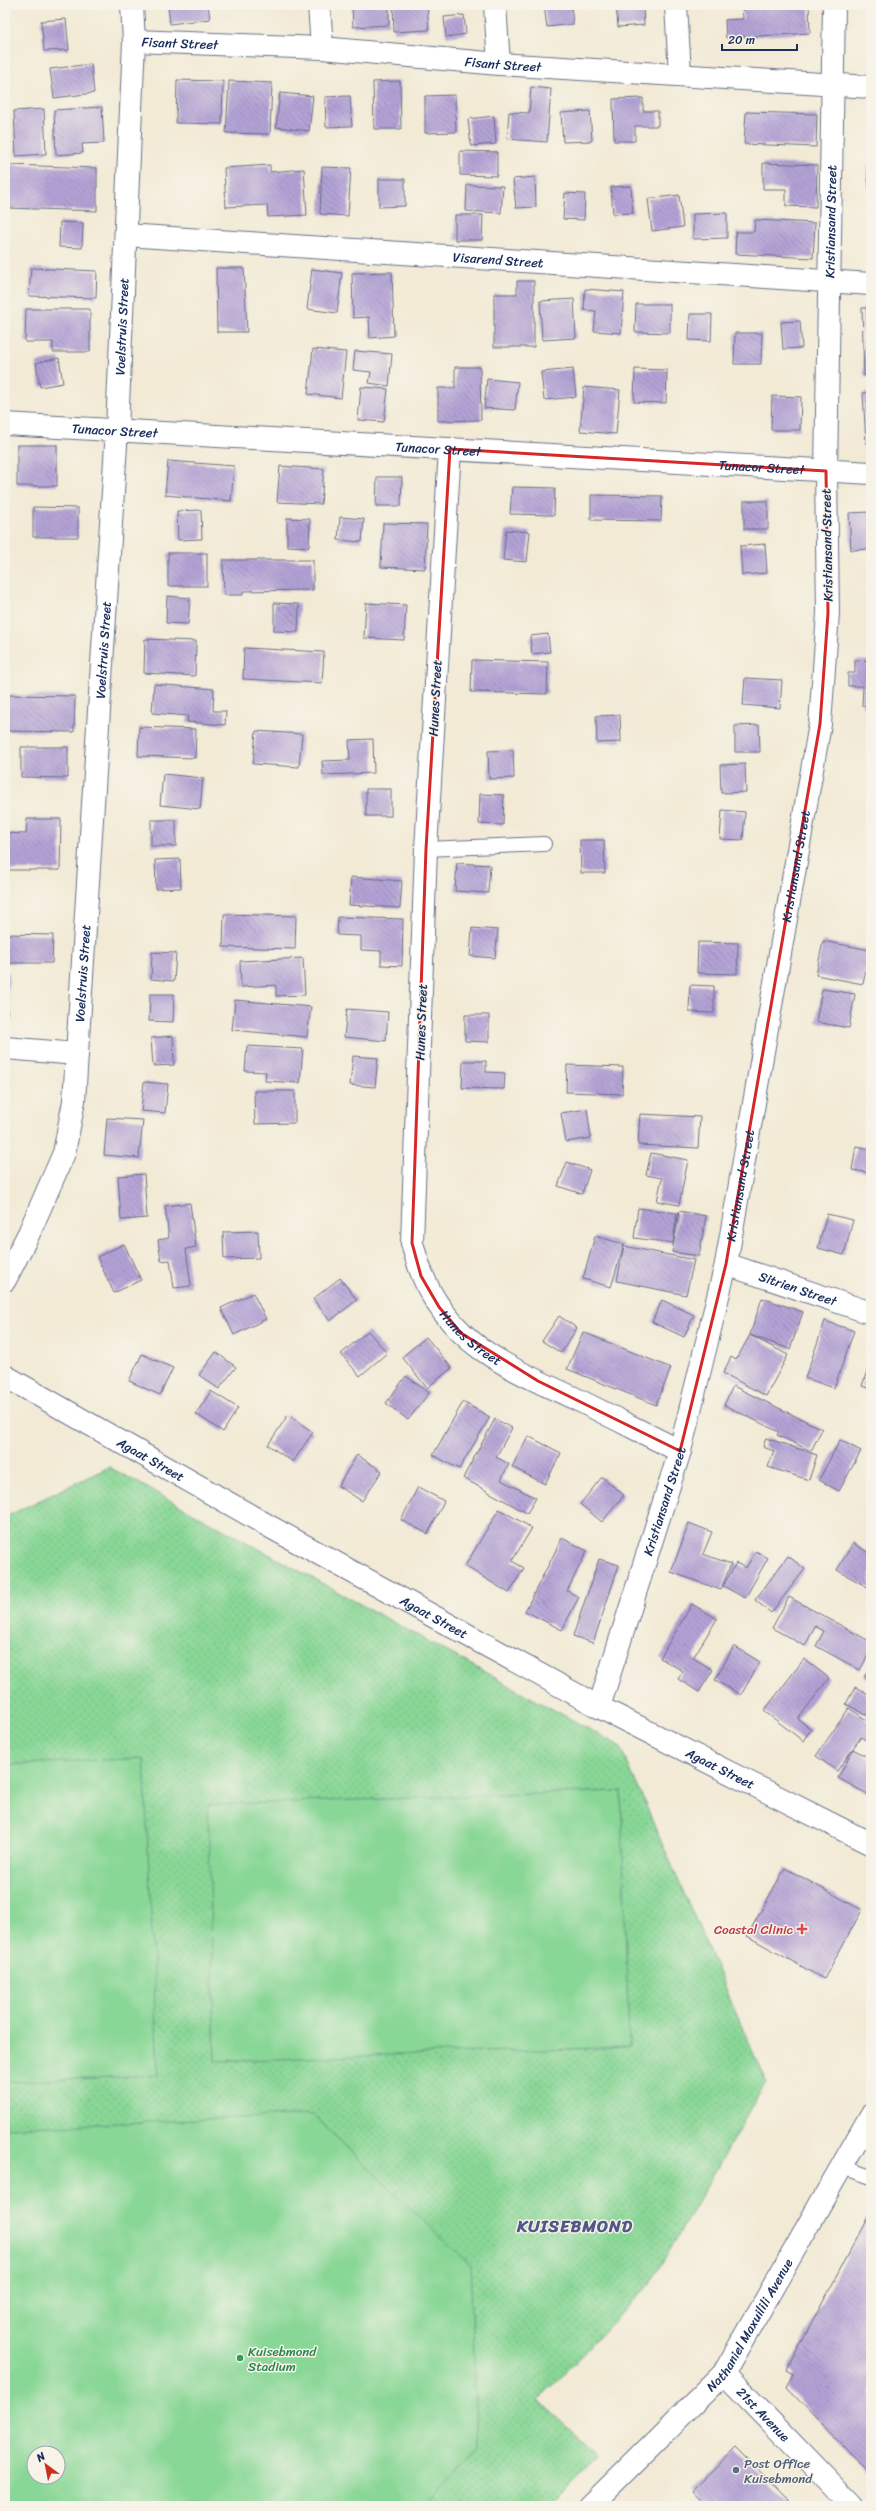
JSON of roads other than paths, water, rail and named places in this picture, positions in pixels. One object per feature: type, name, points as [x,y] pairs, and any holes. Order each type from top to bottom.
[{"type":"street","name":"Voelstruis Street","points":[[5,1280],[29,1233],[64,1153],[74,1101],[117,429],[134,41],[132,5]]},
{"type":"street","points":[[319,5],[322,48]]},
{"type":"street","points":[[495,5],[499,64]]},
{"type":"street","points":[[676,5],[680,74]]},
{"type":"street","name":"Kristiansand Street","points":[[599,1707],[680,1451],[726,1264],[820,724],[828,613],[826,471],[834,5]]},
{"type":"street","name":"Fisant Street","points":[[134,41],[322,48],[499,64],[680,74],[833,86],[871,87]]},
{"type":"street","name":"Visarend Street","points":[[126,234],[830,283],[871,284]]},
{"type":"street","name":"Tunacor Street","points":[[5,424],[117,429],[871,473]]},
{"type":"street","name":"Hunes Street","points":[[450,449],[426,849],[412,1243],[421,1276],[439,1307],[462,1333],[491,1354],[538,1382],[680,1451]]},
{"type":"street","points":[[5,1048],[77,1054]]},
{"type":"street","name":"Sitrien Street","points":[[726,1264],[871,1313]]},
{"type":"street","name":"Agaat Street","points":[[5,1376],[274,1529],[599,1707],[871,1844]]},
{"type":"street","name":"Nathaniel Maxuilili Avenue","points":[[590,2506],[724,2373],[871,2115]]},
{"type":"street","name":"21st Avenue","points":[[724,2373],[852,2506]]},
{"type":"lane","points":[[426,849],[544,844]]},
{"type":"lane","points":[[842,2167],[871,2177]]},
{"type":"place","name":"Coastal Clinic","points":[[802,1929]]},
{"type":"place","name":"Kuisebmond Stadium","points":[[240,2358]]},
{"type":"place","name":"Post Office Kuisebmond","points":[[736,2470]]},
{"type":"district","name":"KUISEBMOND","points":[[575,2226]]}]
